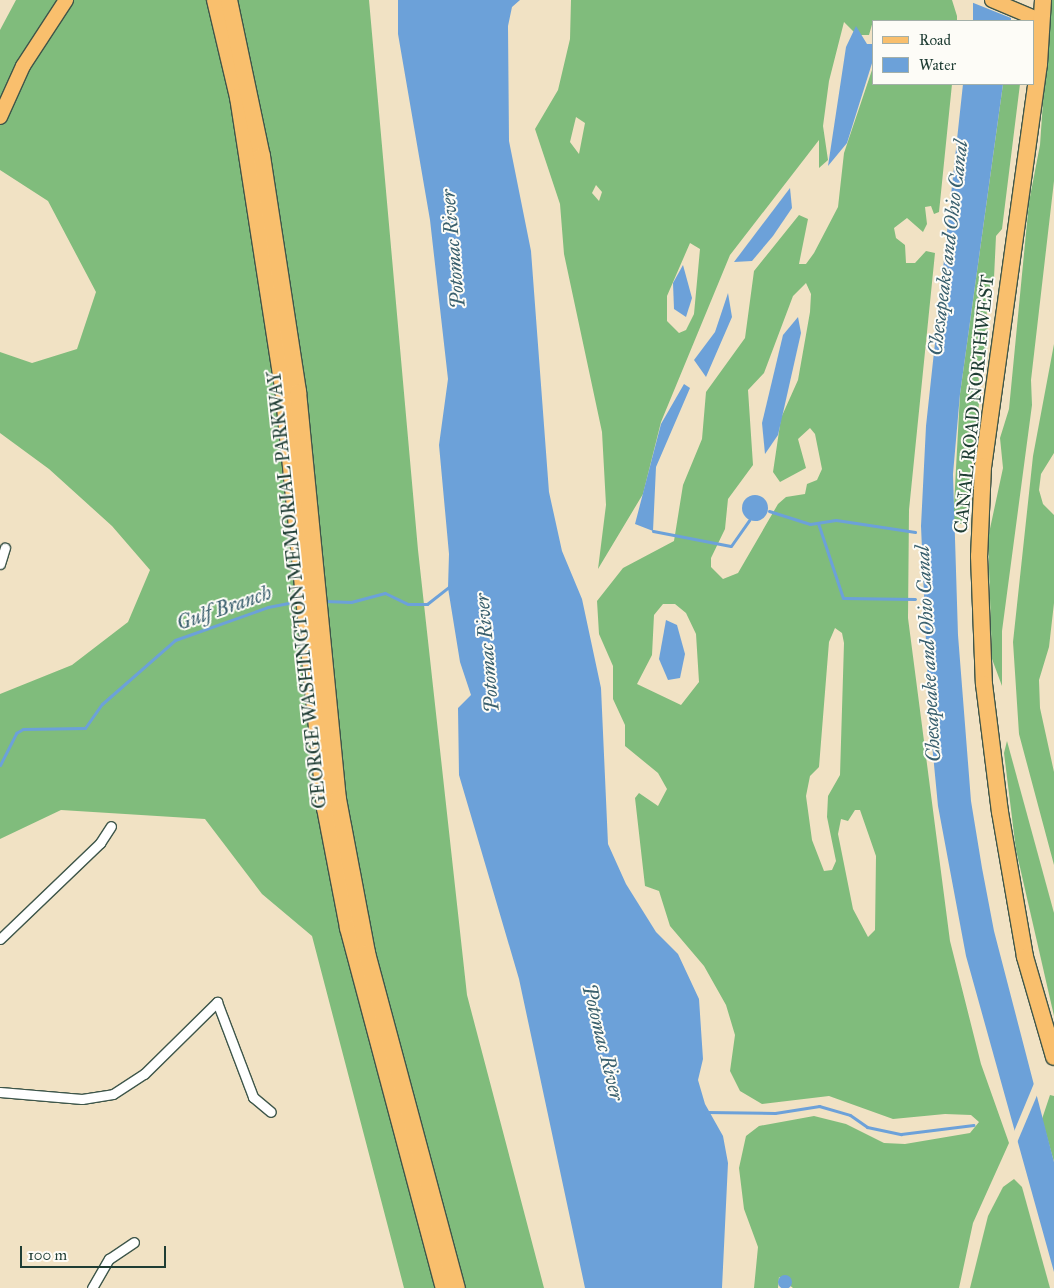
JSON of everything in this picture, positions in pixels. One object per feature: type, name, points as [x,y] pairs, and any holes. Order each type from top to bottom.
[{"type":"highway","name":"GEORGE WASHINGTON MEMORIAL PARKWAY","points":[[216,0],[238,97],[267,269],[301,507],[318,694],[325,808],[348,928],[444,1288]]},
{"type":"highway","name":"GEORGE WASHINGTON MEMORIAL PARKWAY","points":[[229,0],[262,156],[298,392],[301,507]]},
{"type":"highway","name":"CANAL ROAD NORTHWEST","points":[[1034,81],[1043,0]]},
{"type":"highway","name":"CANAL ROAD NORTHWEST","points":[[1034,85],[983,466],[979,556],[984,684],[1002,821],[1025,957],[1054,1057]]},
{"type":"highway","name":"GEORGE WASHINGTON MEMORIAL PARKWAY","points":[[318,694],[367,953],[457,1288]]},
{"type":"main road","points":[[0,117],[23,66],[66,0]]},
{"type":"main road","points":[[992,0],[1042,21]]},
{"type":"street","points":[[0,564],[5,548]]},
{"type":"street","points":[[0,939],[100,843],[111,826]]},
{"type":"street","points":[[0,1092],[82,1099],[113,1094],[144,1074],[217,1002],[253,1097],[271,1112]]},
{"type":"street","points":[[92,1288],[109,1259],[134,1242]]},
{"type":"green space","points":[[16,0],[369,0],[418,550],[467,995],[544,1288],[404,1288],[312,936],[262,894],[205,819],[61,810],[0,839],[0,694],[72,665],[128,622],[150,570],[112,526],[49,469],[0,433],[0,352],[32,363],[77,349],[96,292],[48,201],[0,170],[0,30]]},
{"type":"green space","points":[[571,0],[952,0],[957,16],[957,20],[872,20],[869,35],[857,35],[844,22],[829,81],[823,126],[828,160],[819,168],[819,140],[730,255],[661,422],[643,494],[598,569],[606,505],[602,432],[564,254],[560,204],[535,129],[558,90],[570,39]],"holes":[[[576,117],[585,123],[579,154],[570,142]],[[596,185],[602,192],[599,201],[592,193]],[[690,243],[700,249],[694,314],[686,330],[679,333],[667,321],[667,296]]]},
{"type":"green space","points":[[1050,0],[1054,0],[1054,181],[1031,380],[1032,405],[1002,631],[1002,686],[992,659],[988,538],[1003,468],[1000,438],[1009,409],[1029,202],[1040,145]]},
{"type":"green space","points":[[872,70],[872,85],[952,85],[939,212],[934,214],[931,206],[925,207],[927,224],[923,232],[907,218],[894,228],[896,238],[905,245],[906,263],[915,263],[926,251],[935,253],[909,510],[908,618],[950,941],[981,1064],[1009,1143],[973,1223],[959,1288],[793,1288],[779,1277],[778,1288],[754,1288],[758,1247],[744,1209],[739,1168],[746,1136],[759,1126],[814,1116],[846,1124],[884,1143],[905,1144],[970,1133],[979,1122],[971,1115],[945,1114],[893,1119],[829,1096],[762,1104],[740,1091],[730,1071],[735,1035],[726,1005],[704,966],[670,926],[659,891],[645,886],[635,798],[639,793],[658,806],[667,789],[658,773],[625,746],[625,725],[613,699],[613,666],[599,634],[597,601],[623,568],[674,541],[683,485],[702,439],[706,392],[745,338],[754,271],[799,215],[808,219],[799,264],[806,264],[814,253],[838,207],[844,153]],"holes":[[[806,283],[811,294],[810,312],[798,380],[781,418],[773,472],[780,482],[806,468],[798,439],[810,428],[815,434],[822,469],[817,480],[807,484],[805,494],[786,497],[778,504],[738,573],[723,579],[711,567],[711,558],[725,529],[728,499],[753,465],[748,390],[764,373],[793,296]],[[663,604],[675,604],[686,613],[696,634],[699,682],[681,705],[637,684],[652,655],[654,615]],[[835,628],[842,633],[844,643],[840,775],[828,796],[827,817],[836,861],[832,870],[824,871],[812,840],[806,796],[810,776],[819,767],[829,642]],[[855,810],[860,810],[876,856],[875,930],[868,937],[853,909],[838,834],[841,819],[848,821]]]},
{"type":"green space","points":[[1003,85],[1020,85],[1002,229],[996,236],[994,278],[986,297],[988,342],[978,370],[980,395],[965,524],[953,524],[960,394]]},
{"type":"green space","points":[[1054,344],[1054,453],[1041,474],[1039,490],[1043,504],[1054,515],[1054,603],[1049,647],[1039,680],[1040,708],[1054,772],[1054,865],[1019,734],[1013,642],[1033,456]]},
{"type":"green space","points":[[1007,741],[1054,913],[1054,1016],[1016,850],[1004,753]]},
{"type":"green space","points":[[1050,1095],[1054,1096],[1054,1162],[1042,1119]]},
{"type":"green space","points":[[1014,1179],[1022,1187],[1050,1288],[970,1288],[988,1216],[1003,1187]]},
{"type":"water","name":"Potomac River","points":[[398,0],[520,0],[512,7],[508,26],[509,141],[531,251],[549,492],[562,551],[582,599],[601,688],[608,844],[626,884],[656,932],[678,954],[699,999],[703,1059],[698,1080],[705,1104],[723,1136],[728,1163],[722,1288],[585,1288],[519,979],[459,775],[458,708],[471,695],[460,662],[448,588],[449,554],[439,445],[448,379],[430,220],[398,34]]},
{"type":"water","points":[[973,0],[1011,0],[1011,20],[973,20]]},
{"type":"water","points":[[856,26],[867,44],[872,44],[872,63],[847,143],[828,166],[846,47]]},
{"type":"water","name":"Chesapeake and Ohio Canal","points":[[963,85],[1003,85],[960,394],[953,474],[958,635],[971,801],[982,868],[994,931],[1054,1162],[1054,1272],[966,956],[938,806],[929,713],[921,526],[926,426]]},
{"type":"water","points":[[790,188],[792,208],[773,236],[752,261],[734,262]]},
{"type":"water","points":[[683,265],[692,298],[686,317],[674,309],[673,283]]},
{"type":"water","points":[[728,293],[732,317],[706,377],[694,360],[715,332]]},
{"type":"water","points":[[798,317],[801,333],[778,435],[765,454],[762,423],[783,335]]},
{"type":"water","points":[[684,384],[690,388],[656,467],[653,531],[635,524],[661,424]]},
{"type":"water","points":[[755,495],[764,499],[768,508],[764,517],[755,521],[746,517],[742,508],[746,499]]},
{"type":"water","points":[[666,620],[677,625],[685,654],[680,678],[668,680],[659,659]]},
{"type":"water","points":[[782,1275],[788,1275],[792,1282],[788,1289],[782,1289],[778,1285],[778,1279]]},
{"type":"pier","points":[[971,0],[1014,0],[1011,18],[971,2]]},
{"type":"pier","points":[[1035,1081],[1038,1093],[1016,1145],[1013,1134]]},
{"type":"waterway","points":[[769,511],[810,524],[836,520],[915,532]]},
{"type":"waterway","points":[[653,531],[731,546],[749,520]]},
{"type":"waterway","name":"Chesapeake and Ohio Canal","points":[[818,523],[843,598],[915,599]]},
{"type":"waterway","name":"Gulf Branch","points":[[325,601],[351,602],[385,593],[408,604],[427,604],[450,586]]},
{"type":"waterway","name":"Gulf Branch","points":[[0,765],[16,733],[23,729],[85,728],[102,704],[175,640],[268,607],[298,601]]},
{"type":"waterway","points":[[706,1112],[775,1113],[819,1106],[850,1115],[867,1127],[901,1134],[973,1125]]}]
